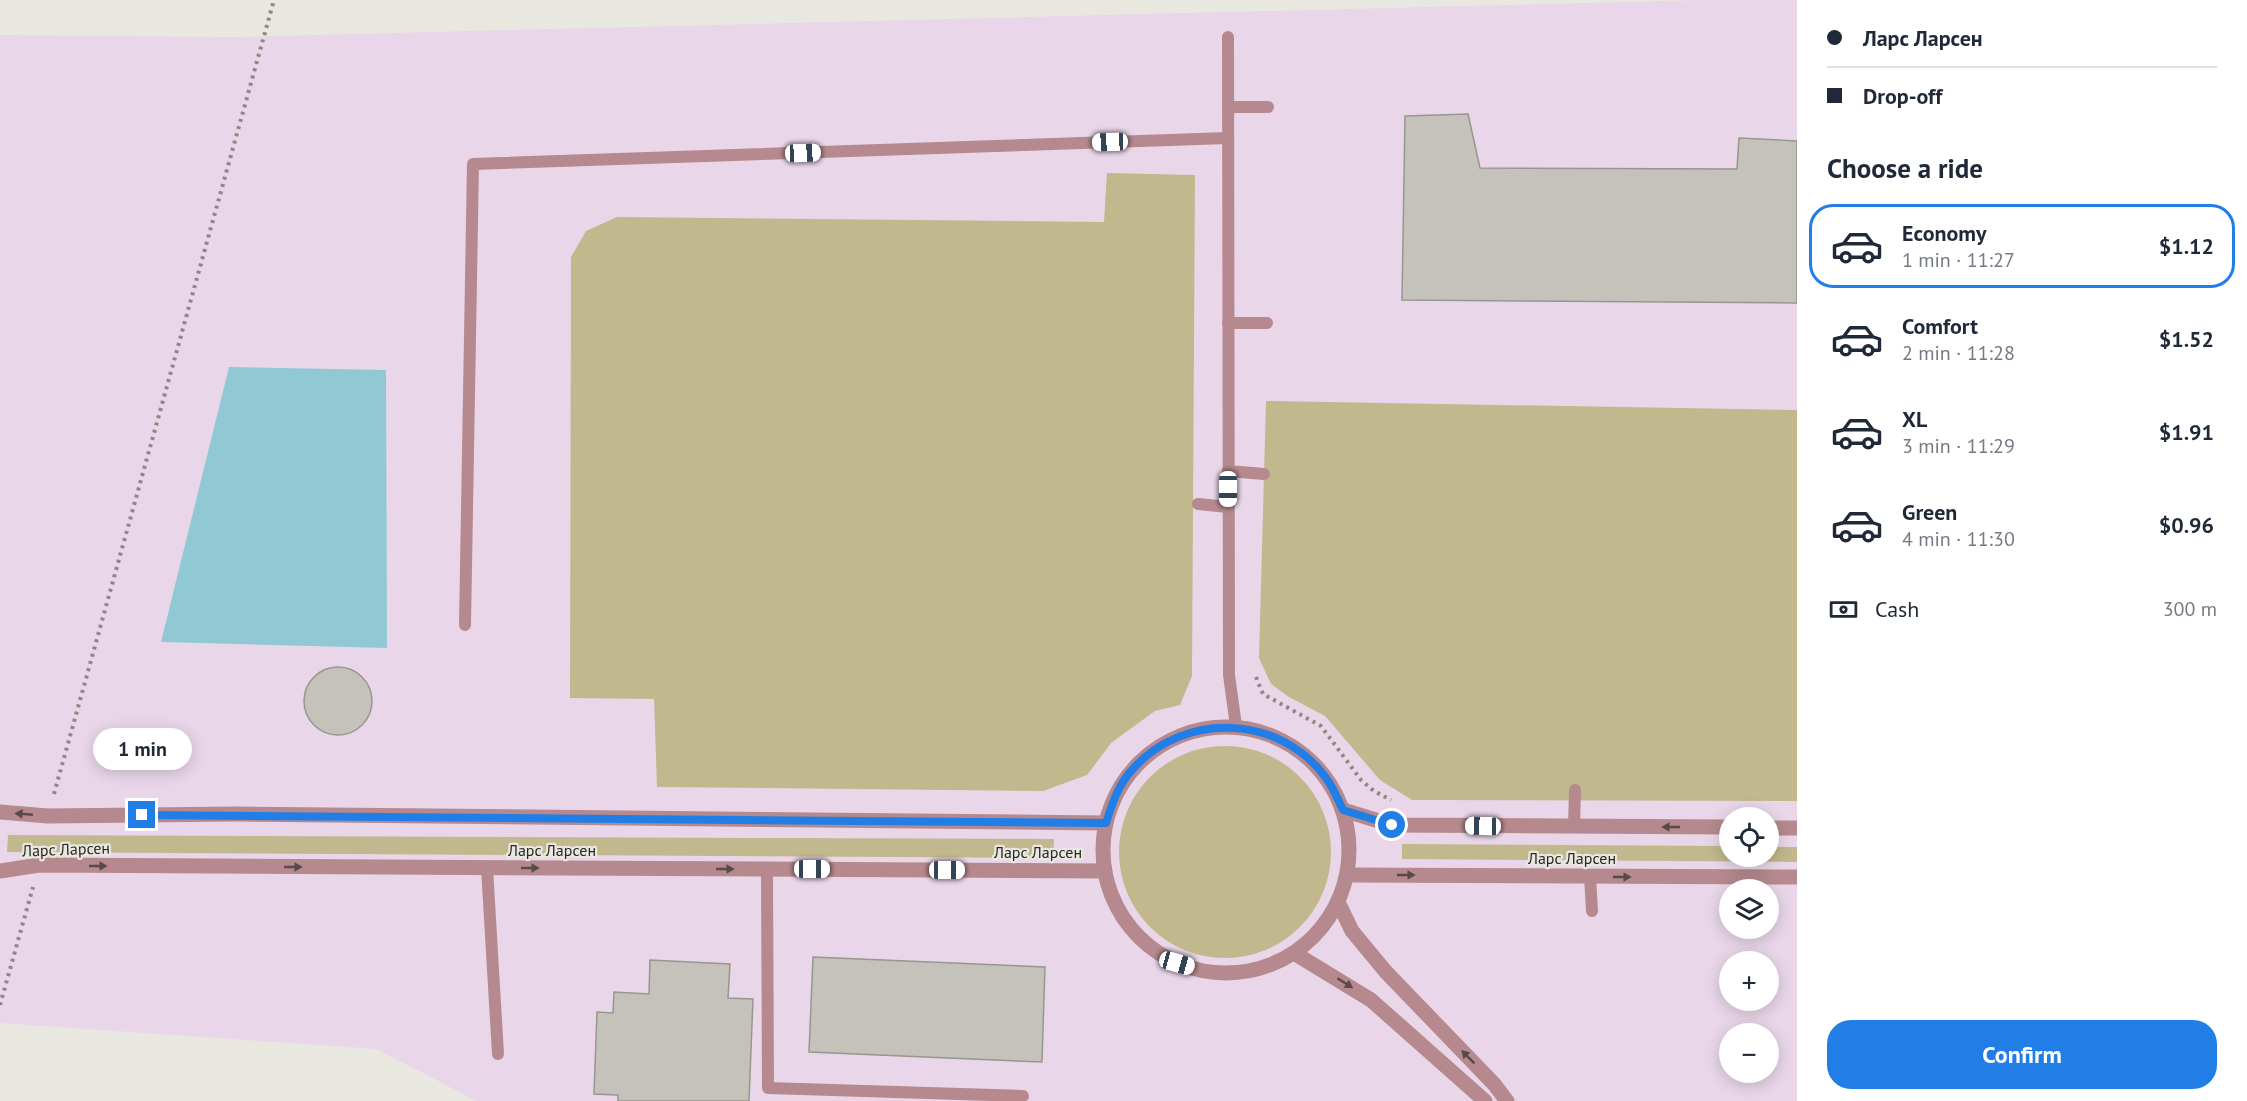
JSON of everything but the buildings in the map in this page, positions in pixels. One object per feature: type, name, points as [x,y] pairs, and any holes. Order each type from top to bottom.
[{"type":"street","points":[[1236,726],[1270,735],[1302,752],[1327,778],[1343,810],[1349,842],[1347,875],[1338,902],[1327,922],[1312,939],[1294,953],[1267,966],[1237,973],[1206,972],[1177,963],[1151,948],[1129,926],[1113,900],[1105,871],[1106,823],[1115,795],[1131,770],[1153,750],[1178,736],[1206,728],[1236,726]]},
{"type":"street","name":"Ларс Ларсен","points":[[1343,810],[1392,825],[1719,827]]},
{"type":"street","points":[[0,812],[48,816],[248,814],[1106,823]]},
{"type":"street","points":[[1779,828],[1797,828]]},
{"type":"street","name":"Ларс Ларсен","points":[[0,871],[39,865],[1105,871]]},
{"type":"street","name":"Ларс Ларсен","points":[[1347,875],[1797,878]]},
{"type":"street","points":[[1338,902],[1352,931],[1386,972],[1494,1084],[1507,1101]]},
{"type":"street","points":[[1294,953],[1371,1000],[1485,1101]]},
{"type":"lane","points":[[1228,37],[1228,675],[1236,726]]},
{"type":"lane","points":[[1228,107],[1268,106]]},
{"type":"lane","points":[[465,625],[472,164],[1228,138]]},
{"type":"lane","points":[[1228,322],[1268,323]]},
{"type":"lane","points":[[1228,471],[1264,474]]},
{"type":"lane","points":[[1198,504],[1228,507]]},
{"type":"lane","points":[[1574,827],[1575,790]]},
{"type":"lane","points":[[487,867],[498,1054]]},
{"type":"lane","points":[[767,869],[768,1088],[1023,1096]]},
{"type":"lane","points":[[1590,876],[1592,911]]},
{"type":"path","points":[[48,816],[274,0]]},
{"type":"path","points":[[1256,677],[1263,694],[1321,726],[1361,780],[1374,791],[1395,802],[1392,825]]},
{"type":"path","points":[[0,1005],[39,865]]},
{"type":"shaded area","points":[[1702,0],[1797,0],[1797,1101],[477,1101],[376,1049],[0,1023],[0,35],[234,37]]},
{"type":"shaded area","points":[[1107,173],[1195,175],[1192,676],[1180,705],[1155,711],[1111,743],[1087,775],[1043,791],[657,787],[654,699],[570,698],[571,257],[586,231],[617,217],[1104,222]]},
{"type":"shaded area","points":[[1266,401],[1797,410],[1797,801],[1412,800],[1380,780],[1325,716],[1289,697],[1271,684],[1259,658]]},
{"type":"shaded area","points":[[1225,746],[1246,748],[1265,754],[1284,764],[1300,777],[1313,793],[1323,812],[1329,831],[1331,852],[1329,873],[1323,892],[1313,911],[1300,927],[1284,940],[1265,950],[1246,956],[1225,958],[1204,956],[1185,950],[1166,940],[1150,927],[1137,911],[1127,892],[1121,873],[1119,852],[1121,831],[1127,812],[1137,793],[1150,777],[1166,764],[1185,754],[1204,748]]},
{"type":"shaded area","points":[[8,835],[1054,839],[1053,858],[7,852]]},
{"type":"shaded area","points":[[1402,844],[1719,846],[1719,861],[1402,859]]},
{"type":"shaded area","points":[[1779,847],[1797,847],[1797,862],[1779,862]]},
{"type":"water","points":[[229,367],[386,370],[387,648],[161,642]]},
{"type":"route","points":[[142,815],[259,814],[1106,823],[1115,795],[1131,770],[1153,750],[1178,736],[1206,728],[1236,726],[1270,735],[1302,752],[1327,778],[1343,810],[1392,825]]}]
